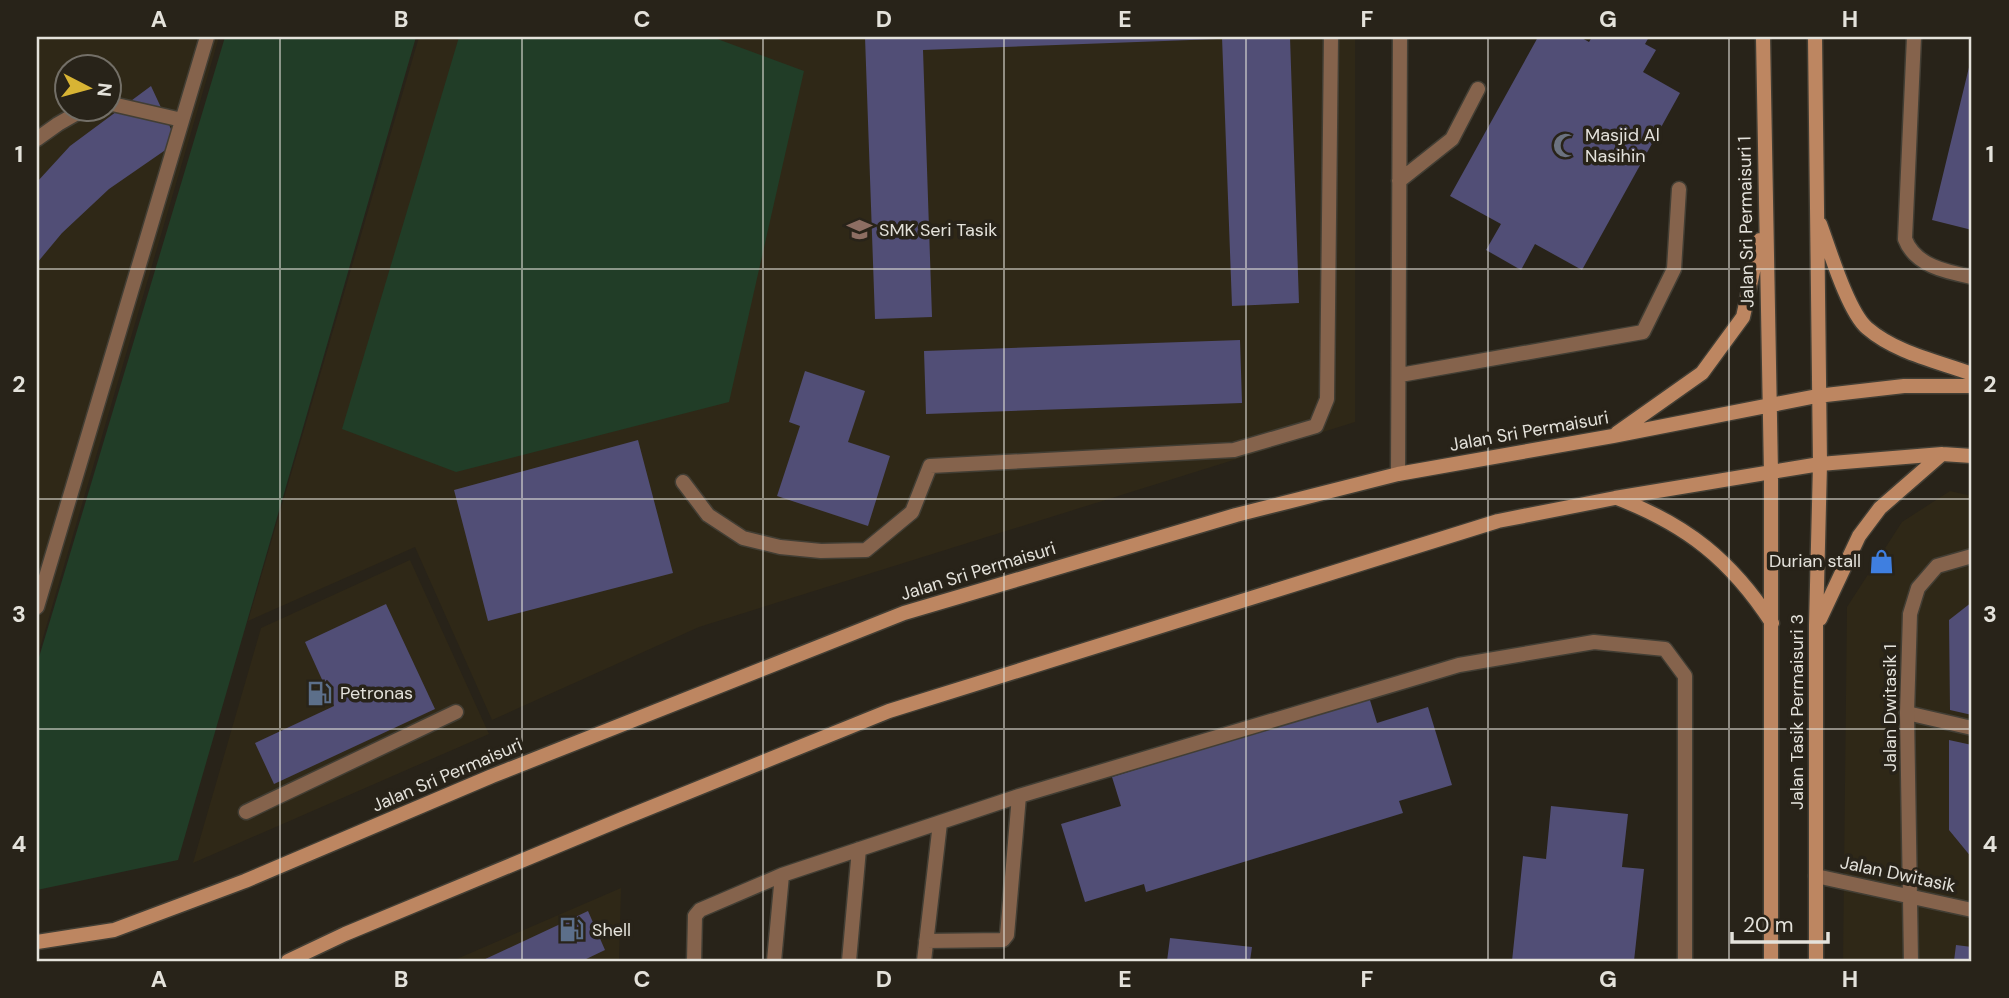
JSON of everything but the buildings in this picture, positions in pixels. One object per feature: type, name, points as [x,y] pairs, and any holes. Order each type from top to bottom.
[{"type":"main road","name":"Jalan Sri Permaisuri 1","points":[[1763,37],[1771,473]]},
{"type":"main road","points":[[1815,37],[1817,396]]},
{"type":"main road","points":[[1816,212],[1842,285],[1865,327],[1893,345],[1972,374]]},
{"type":"main road","points":[[1613,436],[1702,373],[1743,317],[1765,218]]},
{"type":"main road","name":"Jalan Sri Permaisuri","points":[[37,942],[127,926],[245,881],[492,776],[904,613],[1236,515],[1398,474],[1817,396],[1904,386],[1972,386]]},
{"type":"main road","name":"Jalan Tasik Permaisuri 3","points":[[1816,961],[1816,626],[1820,464],[1817,396]]},
{"type":"main road","points":[[1816,626],[1859,536],[1880,508],[1942,454]]},
{"type":"main road","points":[[288,961],[408,908],[889,710],[1498,521],[1615,498],[1820,464],[1942,454],[1972,456]]},
{"type":"main road","name":"Jalan Tasik Permaisuri 3","points":[[1771,473],[1771,961]]},
{"type":"main road","points":[[1615,498],[1643,508],[1704,544],[1720,557],[1772,623]]},
{"type":"street","points":[[37,607],[207,37]]},
{"type":"street","points":[[683,482],[708,515],[743,538],[780,547],[821,551],[866,550],[912,512],[930,467],[1234,450],[1316,426],[1327,399],[1331,37]]},
{"type":"street","points":[[1398,474],[1399,37]]},
{"type":"street","points":[[1914,37],[1905,239],[1908,248],[1942,272],[1972,277]]},
{"type":"street","points":[[1399,181],[1452,139],[1478,89]]},
{"type":"street","points":[[122,106],[182,120]]},
{"type":"street","points":[[37,139],[62,122]]},
{"type":"street","points":[[1400,375],[1643,332],[1674,269],[1679,189]]},
{"type":"street","name":"Jalan Dwitasik 1","points":[[1911,961],[1907,713],[1910,614],[1918,589],[1937,566],[1972,556]]},
{"type":"street","points":[[694,961],[695,916],[700,910],[782,875],[1019,796],[1459,665],[1594,642],[1665,649],[1685,676],[1685,961]]},
{"type":"street","points":[[246,812],[456,712]]},
{"type":"street","points":[[1907,713],[1972,728]]},
{"type":"street","points":[[926,940],[984,942],[1003,940],[1007,935],[1019,796]]},
{"type":"street","points":[[924,961],[940,823]]},
{"type":"street","points":[[849,961],[859,849]]},
{"type":"street","points":[[774,961],[782,875]]},
{"type":"street","name":"Jalan Dwitasik","points":[[1816,876],[1972,910]]},
{"type":"shaded area","points":[[37,37],[219,37],[37,658]]},
{"type":"shaded area","name":"SMK Seri Tasik","points":[[419,37],[1355,37],[1355,422],[699,627],[492,720],[415,547],[248,621]]},
{"type":"shaded area","points":[[1950,491],[1972,496],[1972,961],[1843,961],[1847,607],[1902,522]]},
{"type":"shaded area","points":[[410,560],[489,734],[193,863],[261,628]]},
{"type":"shaded area","points":[[621,888],[619,961],[452,961]]},
{"type":"green space","points":[[225,37],[416,37],[178,860],[37,890],[37,664]]},
{"type":"green space","points":[[459,37],[712,37],[804,71],[729,402],[456,472],[342,429]]},
{"type":"place","name":"Masjid Al Nasihin","points":[[1565,145]]},
{"type":"place","name":"SMK Seri Tasik","points":[[859,230]]},
{"type":"place","name":"Durian stall","points":[[1881,561]]},
{"type":"place","name":"Petronas","points":[[320,693]]},
{"type":"place","name":"Shell","points":[[572,930]]}]
